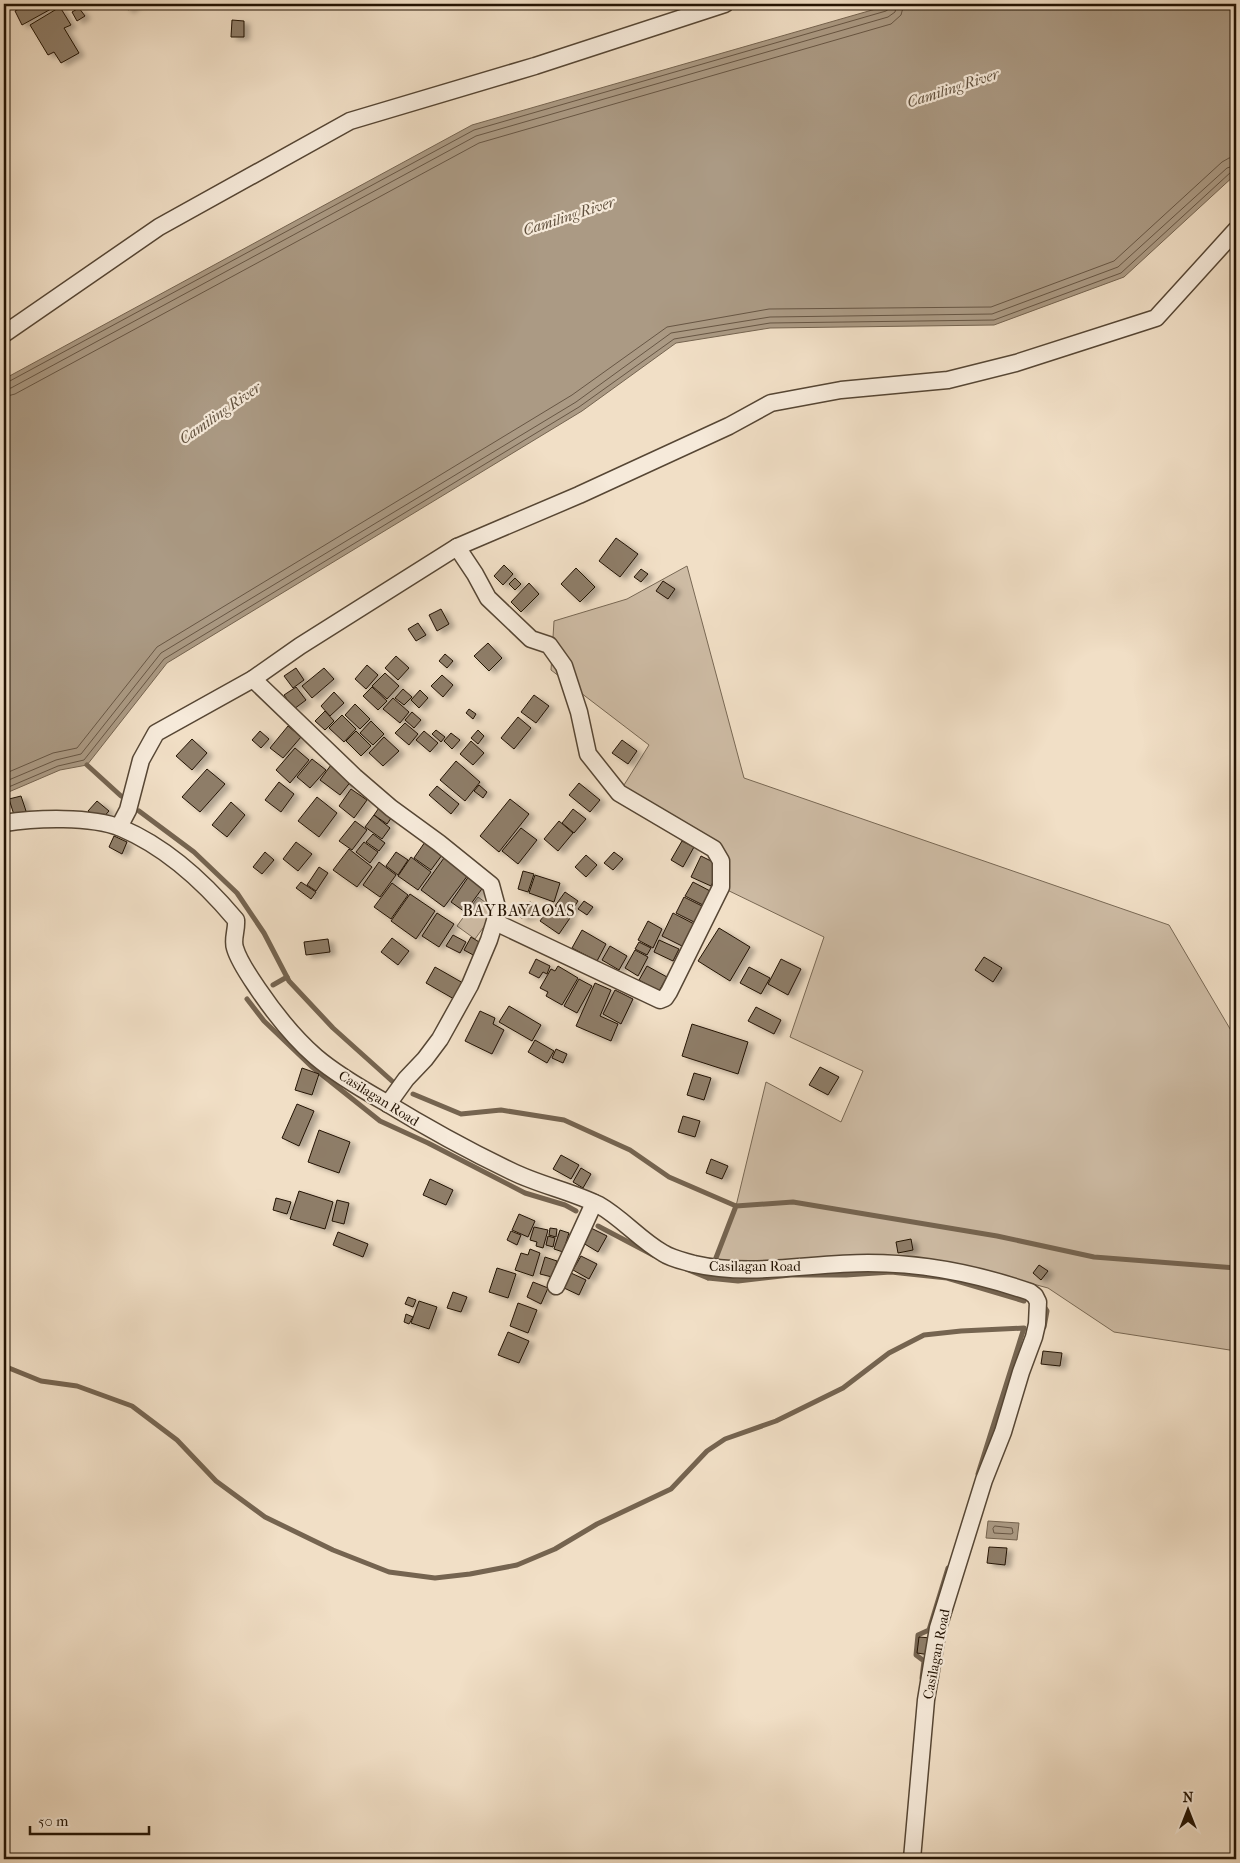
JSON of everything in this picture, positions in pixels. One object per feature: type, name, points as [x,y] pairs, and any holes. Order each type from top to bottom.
[{"type":"street","points":[[4,334],[159,227],[350,121],[535,66],[725,4]]},
{"type":"street","points":[[119,828],[128,810],[141,760],[156,733],[253,679],[300,646],[457,547],[580,495],[728,426],[771,403],[841,390],[948,380],[1016,363],[1156,318],[1236,230]]},
{"type":"street","points":[[457,547],[476,574],[488,598],[531,639],[549,646],[564,666],[580,712],[588,754],[620,793],[714,849],[721,861],[721,887],[669,992],[665,998],[660,1000],[495,922]]},
{"type":"street","points":[[253,679],[355,777],[391,808],[439,843],[490,885],[498,911],[490,940],[470,985],[440,1039],[388,1104]]},
{"type":"street","name":"Casilagan Road","points":[[4,823],[59,819],[83,820],[119,828],[141,838],[184,867],[236,920],[237,929],[234,948],[246,970],[283,1024],[317,1058],[348,1080],[442,1136],[513,1172],[565,1190],[594,1203],[615,1216],[663,1253],[693,1264],[716,1268],[867,1263],[920,1266],[995,1280],[1030,1292],[1035,1296],[1038,1302],[1037,1324],[1034,1337],[1021,1372],[1003,1432],[984,1480],[938,1628],[926,1700],[912,1859]]},
{"type":"street","points":[[556,1286],[594,1203]]},
{"type":"shaded area","points":[[687,566],[744,778],[1169,925],[1236,1039],[1236,1351],[1114,1332],[1048,1288],[992,1273],[712,1267],[736,1206],[766,1082],[841,1122],[863,1071],[790,1037],[824,937],[721,887],[721,861],[619,793],[649,745],[551,670],[554,621],[627,599]]},
{"type":"shaded area","points":[[478,897],[496,910],[475,939],[457,926]]},
{"type":"water","name":"Camiling River","points":[[893,4],[1236,4],[1236,174],[1124,277],[994,325],[770,328],[676,343],[582,411],[167,663],[87,765],[60,770],[4,794],[4,379],[472,125]]},
{"type":"water","points":[[988,1521],[1019,1523],[1017,1540],[986,1538]]},
{"type":"building","points":[[28,4],[48,4],[51,9],[22,25],[15,11]]},
{"type":"building","points":[[123,4],[136,4],[128,10]]},
{"type":"building","points":[[60,7],[71,25],[64,28],[79,53],[61,63],[54,52],[48,55],[30,25]]},
{"type":"building","points":[[79,8],[85,16],[77,21],[72,12]]},
{"type":"building","points":[[232,20],[244,21],[244,37],[231,37]]},
{"type":"building","points":[[616,538],[638,554],[620,577],[599,561]]},
{"type":"building","points":[[504,565],[513,574],[503,585],[494,576]]},
{"type":"building","points":[[576,568],[595,587],[580,602],[561,584]]},
{"type":"building","points":[[641,569],[648,574],[641,582],[634,577]]},
{"type":"building","points":[[515,578],[521,584],[515,590],[509,584]]},
{"type":"building","points":[[663,581],[675,589],[668,599],[656,591]]},
{"type":"building","points":[[529,583],[539,594],[521,612],[511,602]]},
{"type":"building","points":[[441,609],[449,624],[437,631],[429,615]]},
{"type":"building","points":[[418,623],[426,635],[416,641],[408,629]]},
{"type":"building","points":[[488,643],[502,658],[489,671],[474,656]]},
{"type":"building","points":[[445,654],[453,661],[447,668],[439,661]]},
{"type":"building","points":[[396,656],[409,668],[398,680],[385,668]]},
{"type":"building","points":[[367,665],[378,675],[366,689],[355,679]]},
{"type":"building","points":[[296,668],[304,680],[293,688],[284,676]]},
{"type":"building","points":[[324,668],[334,679],[312,698],[302,686]]},
{"type":"building","points":[[385,673],[399,686],[387,699],[372,686]]},
{"type":"building","points":[[442,675],[453,685],[443,697],[431,686]]},
{"type":"building","points":[[296,687],[306,700],[294,709],[284,695]]},
{"type":"building","points":[[372,687],[387,701],[378,710],[363,696]]},
{"type":"building","points":[[403,689],[412,697],[404,705],[395,698]]},
{"type":"building","points":[[420,690],[428,698],[419,708],[411,700]]},
{"type":"building","points":[[334,692],[344,703],[330,716],[321,706]]},
{"type":"building","points":[[534,695],[549,706],[536,723],[521,712]]},
{"type":"building","points":[[393,698],[409,712],[400,723],[383,709]]},
{"type":"building","points":[[355,704],[370,719],[360,729],[345,715]]},
{"type":"building","points":[[469,709],[476,714],[473,719],[466,713]]},
{"type":"building","points":[[325,711],[334,721],[325,730],[315,721]]},
{"type":"building","points":[[412,712],[421,720],[414,728],[405,720]]},
{"type":"building","points":[[342,715],[356,729],[344,742],[329,728]]},
{"type":"building","points":[[518,717],[531,728],[514,749],[501,738]]},
{"type":"building","points":[[371,721],[384,734],[373,745],[360,733]]},
{"type":"building","points":[[405,723],[418,734],[409,745],[395,733]]},
{"type":"building","points":[[288,726],[301,737],[283,758],[270,748]]},
{"type":"building","points":[[436,730],[445,737],[441,742],[432,734]]},
{"type":"building","points":[[478,730],[484,736],[478,744],[471,738]]},
{"type":"building","points":[[260,731],[269,739],[261,748],[252,740]]},
{"type":"building","points":[[356,731],[371,746],[361,756],[346,741]]},
{"type":"building","points":[[424,731],[438,743],[430,752],[416,740]]},
{"type":"building","points":[[451,733],[460,740],[452,749],[444,741]]},
{"type":"building","points":[[384,737],[399,751],[383,766],[369,753]]},
{"type":"building","points":[[192,739],[207,753],[192,770],[176,756]]},
{"type":"building","points":[[622,740],[637,751],[628,764],[612,753]]},
{"type":"building","points":[[471,741],[484,753],[473,765],[460,754]]},
{"type":"building","points":[[295,748],[309,760],[290,783],[276,770]]},
{"type":"building","points":[[312,759],[326,770],[310,788],[297,777]]},
{"type":"building","points":[[456,761],[480,782],[465,801],[440,780]]},
{"type":"building","points":[[331,765],[352,780],[340,795],[320,780]]},
{"type":"building","points":[[207,769],[225,784],[200,812],[182,797]]},
{"type":"building","points":[[279,782],[294,794],[281,812],[265,800]]},
{"type":"building","points":[[579,783],[600,800],[590,812],[569,795]]},
{"type":"building","points":[[479,785],[487,792],[483,798],[474,791]]},
{"type":"building","points":[[437,786],[459,804],[451,814],[429,795]]},
{"type":"building","points":[[351,789],[367,800],[354,818],[339,806]]},
{"type":"building","points":[[21,796],[26,811],[14,815],[9,799]]},
{"type":"building","points":[[317,797],[337,813],[319,837],[298,821]]},
{"type":"building","points":[[510,799],[529,814],[499,852],[480,836]]},
{"type":"building","points":[[97,801],[109,811],[100,821],[88,811]]},
{"type":"building","points":[[231,802],[245,815],[227,837],[212,825]]},
{"type":"building","points":[[381,805],[394,814],[387,824],[374,815]]},
{"type":"building","points":[[573,809],[586,819],[574,833],[562,823]]},
{"type":"building","points":[[374,815],[390,828],[382,839],[365,827]]},
{"type":"building","points":[[355,821],[367,830],[352,850],[339,841]]},
{"type":"building","points":[[559,821],[573,833],[558,851],[544,839]]},
{"type":"building","points":[[521,828],[537,840],[518,864],[502,851]]},
{"type":"building","points":[[373,834],[385,843],[379,851],[366,842]]},
{"type":"building","points":[[114,836],[127,842],[122,854],[109,847]]},
{"type":"building","points":[[682,841],[694,847],[683,867],[671,860]]},
{"type":"building","points":[[296,842],[312,854],[298,871],[283,859]]},
{"type":"building","points":[[364,842],[378,852],[370,863],[356,852]]},
{"type":"building","points":[[425,842],[442,855],[431,870],[414,858]]},
{"type":"building","points":[[349,849],[372,867],[357,887],[333,870]]},
{"type":"building","points":[[265,852],[274,860],[262,874],[253,867]]},
{"type":"building","points":[[396,852],[408,860],[398,875],[386,866]]},
{"type":"building","points":[[614,852],[623,859],[613,870],[604,863]]},
{"type":"building","points":[[586,855],[597,865],[586,877],[575,867]]},
{"type":"building","points":[[701,856],[721,866],[711,886],[691,877]]},
{"type":"building","points":[[411,857],[431,872],[418,890],[398,876]]},
{"type":"building","points":[[444,858],[468,875],[444,907],[421,890]]},
{"type":"building","points":[[379,862],[396,875],[380,897],[363,885]]},
{"type":"building","points":[[319,867],[328,873],[316,891],[307,885]]},
{"type":"building","points":[[523,871],[534,874],[528,892],[518,889]]},
{"type":"building","points":[[535,875],[560,883],[554,902],[529,893]]},
{"type":"building","points":[[469,876],[484,886],[465,912],[451,902]]},
{"type":"building","points":[[301,882],[316,892],[311,899],[296,888]]},
{"type":"building","points":[[693,882],[712,892],[705,906],[685,896]]},
{"type":"building","points":[[392,883],[408,895],[391,919],[374,907]]},
{"type":"building","points":[[565,892],[578,901],[569,915],[555,906]]},
{"type":"building","points":[[410,894],[435,911],[416,939],[391,921]]},
{"type":"building","points":[[684,897],[704,907],[696,923],[676,913]]},
{"type":"building","points":[[584,901],[593,907],[587,915],[578,909]]},
{"type":"building","points":[[531,902],[534,915],[521,918],[518,905]]},
{"type":"building","points":[[551,906],[570,918],[559,934],[540,921]]},
{"type":"building","points":[[437,913],[454,924],[439,947],[422,936]]},
{"type":"building","points":[[673,913],[696,925],[684,947],[662,936]]},
{"type":"building","points":[[648,921],[662,929],[653,948],[638,940]]},
{"type":"building","points":[[719,928],[750,947],[730,981],[698,961]]},
{"type":"building","points":[[582,930],[606,944],[597,961],[572,948]]},
{"type":"building","points":[[453,935],[466,942],[460,953],[446,946]]},
{"type":"building","points":[[471,937],[484,945],[477,957],[464,950]]},
{"type":"building","points":[[392,938],[409,951],[398,965],[381,952]]},
{"type":"building","points":[[328,939],[330,952],[306,955],[304,942]]},
{"type":"building","points":[[659,940],[679,949],[673,961],[654,952]]},
{"type":"building","points":[[639,942],[651,948],[647,955],[635,949]]},
{"type":"building","points":[[610,946],[627,956],[619,970],[602,960]]},
{"type":"building","points":[[635,950],[648,957],[638,976],[625,968]]},
{"type":"building","points":[[984,957],[1002,968],[993,982],[975,970]]},
{"type":"building","points":[[536,959],[550,966],[547,974],[543,972],[539,978],[529,973]]},
{"type":"building","points":[[781,959],[801,969],[788,995],[768,984]]},
{"type":"building","points":[[558,966],[578,978],[562,1005],[546,996],[548,992],[540,988],[551,969],[555,971]]},
{"type":"building","points":[[647,966],[667,977],[659,991],[639,980]]},
{"type":"building","points":[[435,967],[463,983],[454,999],[426,983]]},
{"type":"building","points":[[749,967],[770,978],[761,994],[740,983]]},
{"type":"building","points":[[579,979],[592,986],[577,1013],[564,1006]]},
{"type":"building","points":[[595,983],[611,990],[600,1016],[618,1024],[611,1041],[576,1026]]},
{"type":"building","points":[[615,990],[633,999],[621,1024],[603,1014]]},
{"type":"building","points":[[509,1006],[541,1025],[532,1041],[499,1022]]},
{"type":"building","points":[[756,1007],[781,1020],[774,1034],[748,1021]]},
{"type":"building","points":[[480,1011],[495,1018],[493,1024],[504,1030],[492,1054],[465,1041]]},
{"type":"building","points":[[692,1024],[748,1042],[738,1074],[682,1056]]},
{"type":"building","points":[[535,1040],[554,1051],[547,1063],[528,1052]]},
{"type":"building","points":[[556,1049],[567,1054],[563,1063],[552,1058]]},
{"type":"building","points":[[820,1067],[839,1077],[828,1095],[809,1085]]},
{"type":"building","points":[[302,1068],[319,1074],[312,1095],[295,1090]]},
{"type":"building","points":[[694,1073],[711,1078],[704,1100],[687,1095]]},
{"type":"building","points":[[297,1104],[314,1111],[299,1146],[282,1138]]},
{"type":"building","points":[[683,1116],[700,1121],[695,1137],[678,1132]]},
{"type":"building","points":[[319,1130],[350,1142],[339,1173],[308,1162]]},
{"type":"building","points":[[561,1155],[579,1165],[571,1179],[553,1169]]},
{"type":"building","points":[[711,1159],[728,1166],[722,1179],[706,1173]]},
{"type":"building","points":[[581,1168],[591,1174],[583,1188],[573,1182]]},
{"type":"building","points":[[430,1179],[453,1190],[446,1205],[423,1195]]},
{"type":"building","points":[[299,1191],[333,1202],[325,1229],[290,1219]]},
{"type":"building","points":[[276,1198],[291,1202],[287,1214],[273,1210]]},
{"type":"building","points":[[337,1200],[349,1203],[344,1224],[332,1221]]},
{"type":"building","points":[[519,1214],[535,1221],[528,1237],[512,1230]]},
{"type":"building","points":[[534,1227],[548,1230],[543,1248],[536,1246],[537,1242],[530,1240]]},
{"type":"building","points":[[550,1228],[557,1229],[556,1237],[549,1235]]},
{"type":"building","points":[[591,1228],[607,1236],[598,1252],[583,1243]]},
{"type":"building","points":[[560,1230],[569,1233],[563,1252],[554,1249]]},
{"type":"building","points":[[511,1231],[521,1235],[517,1245],[507,1240]]},
{"type":"building","points":[[338,1232],[368,1244],[363,1257],[333,1245]]},
{"type":"building","points":[[548,1236],[555,1238],[553,1247],[546,1245]]},
{"type":"building","points":[[911,1239],[913,1250],[898,1253],[896,1242]]},
{"type":"building","points":[[530,1249],[540,1253],[533,1276],[515,1270],[521,1253],[528,1255]]},
{"type":"building","points":[[581,1256],[597,1264],[589,1279],[573,1270]]},
{"type":"building","points":[[545,1257],[557,1261],[552,1277],[540,1274]]},
{"type":"building","points":[[1039,1265],[1048,1271],[1041,1280],[1033,1273]]},
{"type":"building","points":[[497,1268],[516,1274],[508,1298],[489,1292]]},
{"type":"building","points":[[571,1273],[586,1280],[579,1295],[564,1288]]},
{"type":"building","points":[[533,1282],[548,1288],[541,1304],[527,1297]]},
{"type":"building","points":[[453,1292],[467,1297],[461,1312],[447,1308]]},
{"type":"building","points":[[408,1297],[416,1300],[413,1307],[405,1304]]},
{"type":"building","points":[[419,1301],[437,1307],[429,1329],[411,1323]]},
{"type":"building","points":[[518,1303],[537,1310],[528,1333],[510,1326]]},
{"type":"building","points":[[406,1314],[413,1317],[409,1324],[404,1322]]},
{"type":"building","points":[[508,1332],[529,1341],[519,1363],[498,1355]]},
{"type":"building","points":[[1043,1351],[1062,1353],[1060,1366],[1041,1364]]},
{"type":"building","points":[[989,1547],[1007,1548],[1005,1565],[987,1563]]},
{"type":"building","points":[[919,1637],[931,1638],[930,1655],[917,1653]]},
{"type":"waterway","points":[[87,765],[121,796]]},
{"type":"waterway","points":[[139,811],[194,852],[237,893],[264,933],[289,981],[333,1028],[392,1081]]},
{"type":"waterway","points":[[273,985],[287,977]]},
{"type":"waterway","points":[[247,999],[264,1021],[311,1066],[380,1121],[428,1143],[525,1193],[565,1205],[576,1211]]},
{"type":"waterway","points":[[413,1094],[461,1114],[501,1110],[564,1120],[630,1150],[669,1177],[736,1206]]},
{"type":"waterway","points":[[714,1263],[736,1206],[793,1202],[997,1236],[1094,1257],[1236,1268]]},
{"type":"waterway","points":[[598,1226],[653,1255]]},
{"type":"waterway","points":[[686,1269],[708,1278],[709,1276]]},
{"type":"waterway","points":[[708,1278],[738,1281],[790,1275],[846,1275],[891,1272],[947,1278],[1024,1301]]},
{"type":"waterway","points":[[1043,1305],[1047,1311],[1044,1327]]},
{"type":"waterway","points":[[4,1366],[41,1381],[77,1386],[132,1406],[177,1440],[216,1481],[265,1517],[333,1550],[389,1572],[435,1578],[470,1574],[517,1565],[555,1549],[597,1524],[671,1489],[707,1451],[725,1439],[776,1421],[843,1388],[889,1353],[924,1335],[1024,1328],[978,1474]]},
{"type":"waterway","points":[[922,1678],[924,1661],[916,1655],[918,1635],[929,1630],[948,1568]]},
{"type":"district","name":"BAYBAYAOAS","points":[[519,910]]}]
